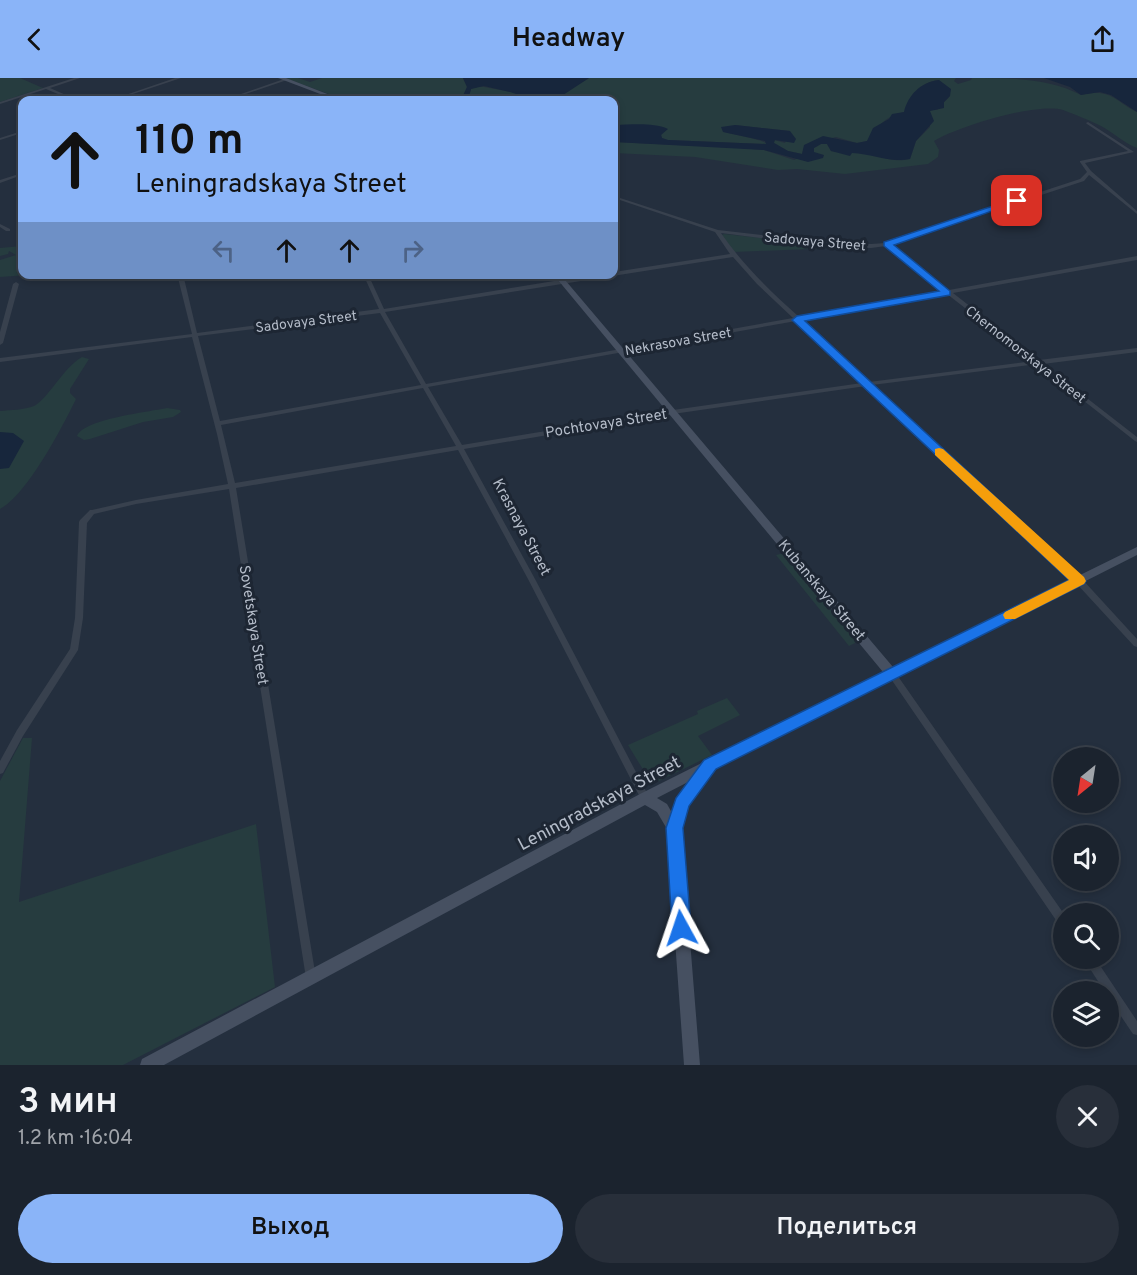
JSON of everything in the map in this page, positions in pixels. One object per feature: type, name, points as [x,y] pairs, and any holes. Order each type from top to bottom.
[{"type":"street","points":[[21,96],[78,78]]},
{"type":"street","points":[[125,96],[179,78]]},
{"type":"street","points":[[237,96],[283,79],[328,96]]},
{"type":"street","points":[[46,88],[65,96]]},
{"type":"street","points":[[0,103],[18,97]]},
{"type":"street","points":[[1088,123],[1132,152],[1082,162],[1089,172],[1137,213]]},
{"type":"street","points":[[0,139],[18,133]]},
{"type":"street","points":[[1082,180],[1089,172]]},
{"type":"street","points":[[0,182],[18,175]]},
{"type":"street","name":"Sadovaya Street","points":[[618,198],[717,231],[837,245],[887,244],[1082,180],[1104,183]]},
{"type":"street","points":[[0,225],[8,230]]},
{"type":"street","points":[[717,231],[734,255],[797,320],[1079,581],[1137,644]]},
{"type":"street","name":"Chernomorskaya Street","points":[[887,244],[1137,440]]},
{"type":"street","name":"Sadovaya Street","points":[[618,273],[734,255]]},
{"type":"street","name":"Nekrasova Street","points":[[219,423],[1137,258]]},
{"type":"street","name":"Sovetskaya Street","points":[[181,279],[194,335],[219,423],[232,488],[311,978]]},
{"type":"street","name":"Krasnaya Street","points":[[367,279],[380,311],[460,447],[545,604],[645,798]]},
{"type":"street","name":"Sadovaya Street","points":[[0,360],[380,311],[554,279]]},
{"type":"street","name":"Kubanskaya Street","points":[[560,279],[892,674],[1053,907]]},
{"type":"street","points":[[0,343],[16,284]]},
{"type":"street","name":"Pochtovaya Street","points":[[0,770],[20,734],[74,650],[79,618],[83,522],[89,514],[98,510],[674,412],[866,384],[1137,350]]},
{"type":"street","name":"Leningradskaya Street","points":[[148,1065],[645,798],[1137,551]]},
{"type":"street","points":[[692,1065],[675,828],[682,803],[710,765]]},
{"type":"street","points":[[645,798],[662,808],[675,828]]},
{"type":"street","points":[[1095,969],[1137,1030]]},
{"type":"green space","points":[[0,78],[20,78],[43,88],[18,96],[0,102]]},
{"type":"green space","points":[[285,78],[298,78],[310,82],[322,78],[463,78],[467,87],[463,96],[334,96]]},
{"type":"green space","points":[[589,78],[956,78],[954,81],[958,84],[972,78],[1029,80],[1056,85],[1081,95],[1106,94],[1137,112],[1137,148],[1097,124],[1063,110],[1051,108],[997,117],[945,135],[934,141],[939,150],[938,157],[928,164],[845,174],[797,169],[778,170],[695,157],[618,153],[618,142],[764,150],[794,160],[814,152],[814,148],[821,144],[827,144],[831,151],[864,153],[892,160],[903,160],[910,159],[916,141],[930,127],[929,110],[937,110],[950,96],[939,80],[926,83],[917,90],[905,112],[883,122],[867,141],[857,143],[836,137],[805,145],[802,154],[788,151],[774,143],[774,140],[785,143],[790,131],[735,125],[724,132],[767,144],[668,140],[662,138],[661,134],[636,125],[618,125],[618,96],[562,95]]},
{"type":"green space","points":[[479,86],[517,93],[521,96],[469,96],[471,89]]},
{"type":"green space","points":[[722,235],[834,246],[834,248],[734,252]]},
{"type":"green space","points":[[18,246],[18,276],[0,277],[0,260],[16,255],[9,251],[8,254],[0,256],[0,248]]},
{"type":"green space","points":[[82,357],[89,359],[70,389],[70,393],[76,399],[62,426],[43,459],[21,490],[0,509],[0,411],[34,406],[45,397],[68,368]]},
{"type":"green space","points":[[167,408],[181,412],[173,417],[143,422],[90,439],[84,440],[77,436],[91,425]]},
{"type":"green space","points":[[784,553],[857,642],[849,646],[776,555]]},
{"type":"green space","points":[[727,698],[740,715],[698,736],[712,755],[657,782],[650,781],[628,745],[698,714],[697,711]]},
{"type":"green space","points":[[23,738],[32,738],[19,902],[256,824],[275,987],[123,1065],[0,1065],[0,781]]},
{"type":"water","points":[[463,78],[589,78],[563,96],[522,96],[484,86],[471,89],[469,96],[463,96],[467,87]]},
{"type":"water","points":[[1044,78],[1137,78],[1137,112],[1111,95],[1100,92],[1081,95],[1070,87]]},
{"type":"water","points":[[939,80],[951,89],[950,96],[944,102],[944,108],[930,111],[934,121],[916,141],[910,159],[895,160],[852,153],[850,156],[831,151],[827,144],[814,148],[814,152],[824,155],[823,158],[808,162],[764,150],[618,142],[618,125],[641,124],[668,129],[661,135],[662,138],[668,140],[766,144],[765,141],[723,132],[721,127],[735,125],[790,131],[796,139],[794,143],[775,140],[774,143],[788,151],[802,154],[804,145],[823,136],[857,143],[867,141],[873,128],[889,119],[892,114],[904,112],[916,90],[932,81]]},
{"type":"water","points":[[0,432],[13,433],[24,441],[9,468],[0,469]]},
{"type":"slow traffic","points":[[939,452],[1079,581],[1010,615]]},
{"type":"route","points":[[681,928],[674,837],[676,819],[682,803],[710,765],[1079,581],[797,320],[947,293],[887,244],[1017,201]]}]
